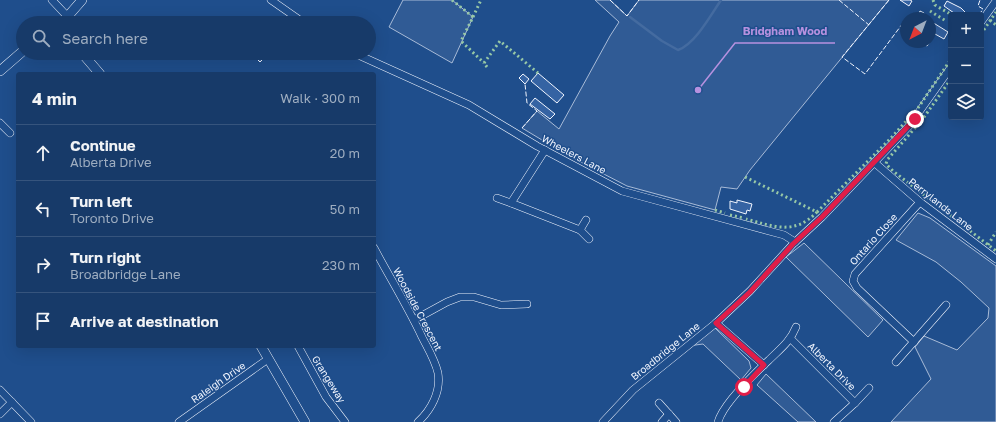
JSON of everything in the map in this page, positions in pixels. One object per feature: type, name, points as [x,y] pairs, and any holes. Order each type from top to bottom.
[{"type":"street","points":[[52,0],[62,16]]},
{"type":"street","points":[[68,16],[82,0]]},
{"type":"street","points":[[270,0],[294,16]]},
{"type":"street","points":[[984,18],[996,1]]},
{"type":"street","points":[[0,71],[16,57]]},
{"type":"street","points":[[88,60],[98,72]]},
{"type":"street","name":"Wheelers Lane","points":[[369,60],[469,105],[545,150],[628,193],[784,235],[795,242]]},
{"type":"street","name":"Broadbridge Lane","points":[[603,422],[633,390],[716,323],[750,292],[795,242],[875,163],[915,119],[948,71]]},
{"type":"street","points":[[0,123],[10,133]]},
{"type":"street","points":[[511,203],[545,150]]},
{"type":"street","name":"Perrylands Lane","points":[[875,163],[920,202],[996,259]]},
{"type":"street","points":[[497,198],[580,230],[589,239]]},
{"type":"street","name":"Ontario Close","points":[[914,342],[857,288],[853,281],[855,274],[920,202]]},
{"type":"street","points":[[580,230],[586,220]]},
{"type":"street","name":"Woodside Crescent","points":[[376,252],[414,320],[434,361],[438,374],[438,388],[433,402],[418,422]]},
{"type":"street","points":[[414,320],[447,302],[460,297],[474,296],[502,305],[527,304]]},
{"type":"street","points":[[896,362],[946,305]]},
{"type":"street","points":[[716,323],[764,365]]},
{"type":"street","points":[[718,422],[720,414],[730,401],[791,339],[796,328]]},
{"type":"street","name":"Alberta Drive","points":[[791,339],[855,403],[834,422]]},
{"type":"street","points":[[262,348],[305,422]]},
{"type":"street","name":"Grangeway","points":[[299,348],[326,397],[345,422]]},
{"type":"street","name":"Raleigh Drive","points":[[179,422],[268,359]]},
{"type":"street","points":[[855,403],[869,388]]},
{"type":"street","points":[[0,390],[31,422]]},
{"type":"street","points":[[0,414],[12,402]]},
{"type":"street","points":[[659,403],[676,422]]},
{"type":"street","points":[[662,422],[669,414]]},
{"type":"shaded area","points":[[403,0],[452,0],[473,17],[452,63],[389,27]]},
{"type":"shaded area","points":[[595,0],[610,0],[627,16],[639,0],[889,0],[750,170],[737,189],[721,187],[715,210],[627,186],[567,155],[522,128],[537,111],[559,129],[619,22]]},
{"type":"shaded area","points":[[918,213],[930,218],[996,266],[996,422],[891,422],[931,379],[915,347],[924,336],[957,350],[988,318],[989,308],[961,282],[936,262],[896,240]]},
{"type":"shaded area","points":[[804,243],[883,320],[868,337],[786,257]]},
{"type":"shaded area","points":[[715,328],[749,361],[751,368],[741,380],[703,344],[688,346]]},
{"type":"shaded area","points":[[766,374],[816,422],[798,422],[757,385]]},
{"type":"building","points":[[900,0],[910,0],[912,1],[909,6]]},
{"type":"building","points":[[947,1],[961,8],[965,12],[953,12],[944,6]]},
{"type":"building","points":[[936,24],[948,32],[944,39],[936,35]]},
{"type":"building","points":[[538,73],[564,95],[557,103],[531,81]]},
{"type":"building","points":[[523,74],[529,79],[525,84],[519,78]]},
{"type":"building","points":[[535,98],[555,114],[550,119],[530,104]]},
{"type":"building","points":[[737,200],[752,204],[750,211],[747,210],[746,214],[730,209],[730,201],[737,203]]},
{"type":"waterway","points":[[630,17],[662,41],[678,50],[690,42],[707,21],[721,0]]},
{"type":"hedge","points":[[452,0],[473,17],[461,41],[484,63]]},
{"type":"hedge","points":[[473,17],[481,0]]},
{"type":"hedge","points":[[933,0],[935,5],[948,13]]},
{"type":"hedge","points":[[930,11],[946,21]]},
{"type":"hedge","points":[[984,30],[996,12]]},
{"type":"hedge","points":[[990,20],[996,25]]},
{"type":"hedge","points":[[487,67],[484,63],[500,41],[538,73]]},
{"type":"hedge","points":[[817,212],[891,138],[918,108],[948,63]]},
{"type":"hedge","points":[[948,83],[922,120],[887,160],[886,164],[996,251]]},
{"type":"hedge","points":[[745,177],[817,212],[800,224],[792,227],[774,226],[746,219]]},
{"type":"hedge","points":[[715,210],[725,213]]},
{"type":"hedge","points":[[730,215],[744,218]]},
{"type":"hedge","points":[[988,245],[996,232]]},
{"type":"fence","points":[[610,0],[627,16],[639,0]]},
{"type":"fence","points":[[839,0],[869,25]]},
{"type":"fence","points":[[889,0],[842,57],[865,74],[900,27]]},
{"type":"fence","points":[[980,0],[978,6],[983,9],[981,12]]},
{"type":"fence","points":[[522,128],[537,111],[527,103],[525,84]]},
{"type":"place","name":"Bridgham Wood","points":[[698,90]]},
{"type":"route","points":[[744,387],[764,365],[716,323],[750,292],[793,244],[875,163],[915,119]]}]
